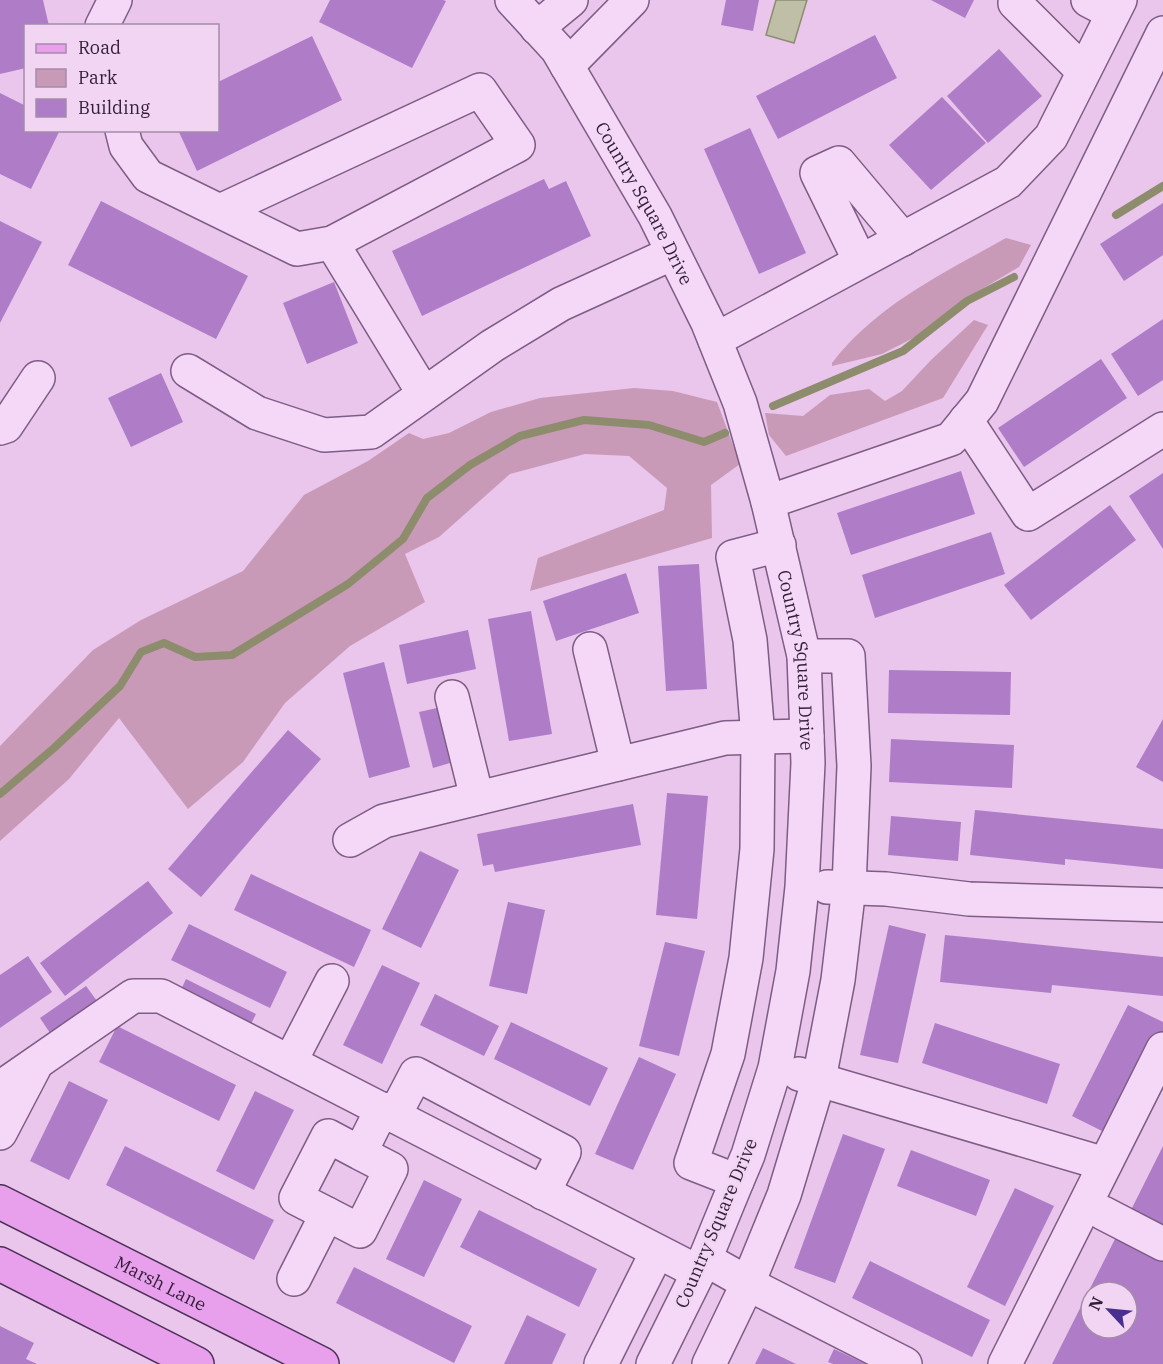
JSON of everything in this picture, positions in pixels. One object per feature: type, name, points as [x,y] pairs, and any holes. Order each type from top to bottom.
[{"type":"main road","name":"Marsh Lane","points":[[0,1202],[322,1364]]},
{"type":"main road","points":[[0,1264],[197,1364]]},
{"type":"street","points":[[85,0],[91,24]]},
{"type":"street","points":[[103,24],[115,0]]},
{"type":"street","name":"Country Square Drive","points":[[512,0],[557,50],[567,66],[638,188],[715,340],[740,403],[768,502],[804,656],[808,763],[802,886],[793,965],[775,1068],[748,1155],[701,1266],[652,1364]]},
{"type":"street","points":[[537,28],[571,0]]},
{"type":"street","points":[[567,66],[632,0]]},
{"type":"street","points":[[1017,0],[1015,3],[1083,71]]},
{"type":"street","points":[[715,340],[1008,182],[1051,137],[1083,71],[1107,4]]},
{"type":"street","points":[[768,502],[951,439],[982,401],[1163,33]]},
{"type":"street","points":[[122,132],[126,146],[148,176],[219,211],[297,249],[332,243],[518,145],[480,90],[219,211]]},
{"type":"street","points":[[860,261],[817,172],[839,163],[903,239]]},
{"type":"street","points":[[332,243],[424,394]]},
{"type":"street","points":[[188,371],[257,413],[324,435],[371,432],[492,346],[561,304],[673,254]]},
{"type":"street","points":[[0,428],[6,426],[38,378]]},
{"type":"street","points":[[966,420],[1028,514],[1163,429]]},
{"type":"street","points":[[737,1181],[692,1163],[728,1054],[746,958],[757,849],[758,737],[750,640],[733,557],[779,545]]},
{"type":"street","points":[[590,649],[618,764]]},
{"type":"street","points":[[709,1364],[748,1283],[784,1195],[819,1079],[838,980],[849,888],[854,766],[848,656],[804,656]]},
{"type":"street","points":[[452,697],[477,798]]},
{"type":"street","points":[[350,840],[384,821],[725,738],[807,735]]},
{"type":"street","points":[[802,886],[886,889],[969,899],[1163,905]]},
{"type":"street","points":[[746,958],[793,965]]},
{"type":"street","points":[[290,1062],[332,981]]},
{"type":"street","points":[[0,1088],[133,996],[161,996],[657,1252],[748,1283],[905,1364]]},
{"type":"street","points":[[1005,1364],[1163,1049]]},
{"type":"street","points":[[0,1133],[37,1063]]},
{"type":"street","points":[[775,1068],[1105,1164]]},
{"type":"street","points":[[360,1153],[416,1074],[564,1152],[543,1193]]},
{"type":"street","points":[[1026,1364],[1163,1096]]},
{"type":"street","points":[[328,1136],[360,1153],[391,1169],[360,1231],[296,1198],[328,1136]]},
{"type":"street","points":[[294,1279],[327,1214]]},
{"type":"street","points":[[1103,1214],[1163,1245]]},
{"type":"street","points":[[601,1364],[657,1252]]},
{"type":"green space","points":[[1006,238],[1031,245],[1019,267],[967,298],[929,330],[882,354],[832,366],[850,342],[890,307],[935,278]]},
{"type":"green space","points":[[974,320],[988,325],[943,398],[786,456],[769,435],[765,413],[803,416],[830,395],[869,389],[885,401],[902,391]]},
{"type":"green space","points":[[634,388],[673,391],[717,402],[740,464],[711,485],[712,538],[530,591],[538,558],[664,510],[667,488],[629,456],[585,454],[510,474],[439,537],[405,554],[425,602],[350,646],[285,703],[243,762],[188,809],[119,718],[69,779],[0,841],[0,746],[93,650],[141,620],[243,571],[304,495],[368,461],[409,433],[423,439],[449,433],[491,412],[540,398]]},
{"type":"shaded area","points":[[776,0],[807,0],[794,43],[766,35]]},
{"type":"building","points":[[0,0],[43,0],[49,24],[24,24],[24,68],[0,74]]},
{"type":"building","points":[[330,0],[446,1],[412,68],[319,22]]},
{"type":"building","points":[[726,0],[759,0],[753,31],[721,25]]},
{"type":"building","points":[[931,0],[974,0],[965,18]]},
{"type":"building","points":[[875,35],[897,78],[778,139],[756,96]]},
{"type":"building","points":[[312,36],[342,100],[197,171],[179,132],[219,132],[219,82]]},
{"type":"building","points":[[999,49],[1042,96],[988,143],[947,96]]},
{"type":"building","points":[[0,93],[24,105],[24,132],[59,132],[31,189],[0,174]]},
{"type":"building","points":[[942,97],[986,143],[931,190],[889,145]]},
{"type":"building","points":[[750,128],[806,253],[759,274],[704,149]]},
{"type":"building","points":[[544,179],[549,189],[566,181],[591,236],[422,316],[392,251]]},
{"type":"building","points":[[101,201],[248,276],[216,339],[68,265]]},
{"type":"building","points":[[1163,203],[1163,255],[1124,281],[1100,244]]},
{"type":"building","points":[[0,221],[42,242],[0,323]]},
{"type":"building","points":[[334,282],[358,343],[307,364],[283,303]]},
{"type":"building","points":[[1163,319],[1163,380],[1138,396],[1111,354]]},
{"type":"building","points":[[1101,359],[1127,398],[1024,467],[998,428]]},
{"type":"building","points":[[161,373],[183,422],[131,447],[108,398]]},
{"type":"building","points":[[961,471],[975,514],[851,555],[837,513]]},
{"type":"building","points":[[1163,473],[1163,549],[1129,496]]},
{"type":"building","points":[[1110,505],[1136,540],[1031,620],[1004,585]]},
{"type":"building","points":[[991,532],[1005,574],[875,618],[862,575]]},
{"type":"building","points":[[699,564],[707,689],[666,691],[658,566]]},
{"type":"building","points":[[626,573],[639,613],[556,641],[543,601]]},
{"type":"building","points":[[531,611],[552,734],[509,741],[488,619]]},
{"type":"building","points":[[468,630],[476,669],[407,684],[399,645]]},
{"type":"building","points":[[384,662],[410,767],[369,778],[343,673]]},
{"type":"building","points":[[889,670],[1011,672],[1010,715],[888,713]]},
{"type":"building","points":[[437,708],[450,763],[433,768],[419,712]]},
{"type":"building","points":[[1163,719],[1163,782],[1136,767]]},
{"type":"building","points":[[288,730],[321,759],[201,897],[168,869]]},
{"type":"building","points":[[891,739],[1014,745],[1012,788],[889,782]]},
{"type":"building","points":[[667,793],[708,796],[697,919],[656,915]]},
{"type":"building","points":[[633,804],[641,845],[495,872],[493,864],[483,866],[477,834]]},
{"type":"building","points":[[975,810],[1163,829],[1163,869],[1065,859],[1065,865],[970,855]]},
{"type":"building","points":[[891,816],[961,822],[958,861],[888,855]]},
{"type":"building","points":[[420,851],[459,870],[421,948],[382,929]]},
{"type":"building","points":[[251,874],[371,930],[354,967],[234,910]]},
{"type":"building","points":[[148,881],[173,913],[65,996],[40,963]]},
{"type":"building","points":[[508,902],[545,910],[527,994],[489,986]]},
{"type":"building","points":[[189,924],[287,972],[270,1008],[171,960]]},
{"type":"building","points":[[889,925],[926,934],[898,1063],[860,1055]]},
{"type":"building","points":[[945,935],[1163,957],[1163,996],[1052,985],[1051,993],[940,982]]},
{"type":"building","points":[[665,942],[705,951],[679,1056],[639,1046]]},
{"type":"building","points":[[28,956],[52,992],[0,1028],[0,975]]},
{"type":"building","points":[[382,965],[420,983],[382,1064],[343,1045]]},
{"type":"building","points":[[186,979],[256,1014],[249,1028],[179,994]]},
{"type":"building","points":[[86,986],[97,1001],[50,1033],[40,1018]]},
{"type":"building","points":[[435,994],[499,1026],[484,1056],[420,1025]]},
{"type":"building","points":[[1128,1005],[1163,1022],[1163,1031],[1110,1135],[1072,1116]]},
{"type":"building","points":[[511,1022],[608,1068],[590,1106],[494,1059]]},
{"type":"building","points":[[935,1023],[1060,1064],[1047,1104],[922,1063]]},
{"type":"building","points":[[117,1026],[236,1085],[219,1121],[99,1062]]},
{"type":"building","points":[[639,1057],[676,1074],[633,1170],[595,1154]]},
{"type":"building","points":[[69,1081],[108,1100],[69,1180],[30,1161]]},
{"type":"building","points":[[255,1091],[294,1110],[254,1190],[216,1171]]},
{"type":"building","points":[[843,1134],[885,1149],[835,1283],[794,1268]]},
{"type":"building","points":[[125,1146],[274,1220],[254,1260],[106,1185]]},
{"type":"building","points":[[1163,1146],[1163,1231],[1129,1214]]},
{"type":"building","points":[[911,1150],[990,1180],[976,1216],[897,1186]]},
{"type":"building","points":[[424,1180],[462,1199],[424,1277],[386,1259]]},
{"type":"building","points":[[1015,1188],[1054,1206],[1005,1306],[967,1287]]},
{"type":"building","points":[[479,1210],[597,1269],[579,1307],[460,1247]]},
{"type":"building","points":[[1116,1237],[1163,1261],[1163,1364],[1052,1364],[1079,1310],[1079,1340],[1139,1340],[1139,1280],[1094,1280]]},
{"type":"building","points":[[870,1261],[990,1320],[972,1357],[852,1298]]},
{"type":"building","points":[[354,1267],[472,1326],[454,1363],[336,1303]]},
{"type":"building","points":[[527,1315],[566,1334],[552,1364],[504,1364]]},
{"type":"building","points":[[0,1326],[34,1343],[26,1359],[37,1364],[0,1364]]},
{"type":"building","points":[[763,1348],[796,1364],[755,1364]]},
{"type":"building","points":[[834,1349],[866,1364],[828,1362]]},
{"type":"waterway","points":[[1116,215],[1163,186]]},
{"type":"waterway","points":[[773,406],[903,351],[967,301],[1014,277]]},
{"type":"waterway","points":[[0,794],[54,748],[120,686],[141,652],[164,643],[195,657],[232,655],[348,584],[403,539],[427,498],[470,465],[520,436],[584,420],[649,425],[704,442],[725,433]]}]
